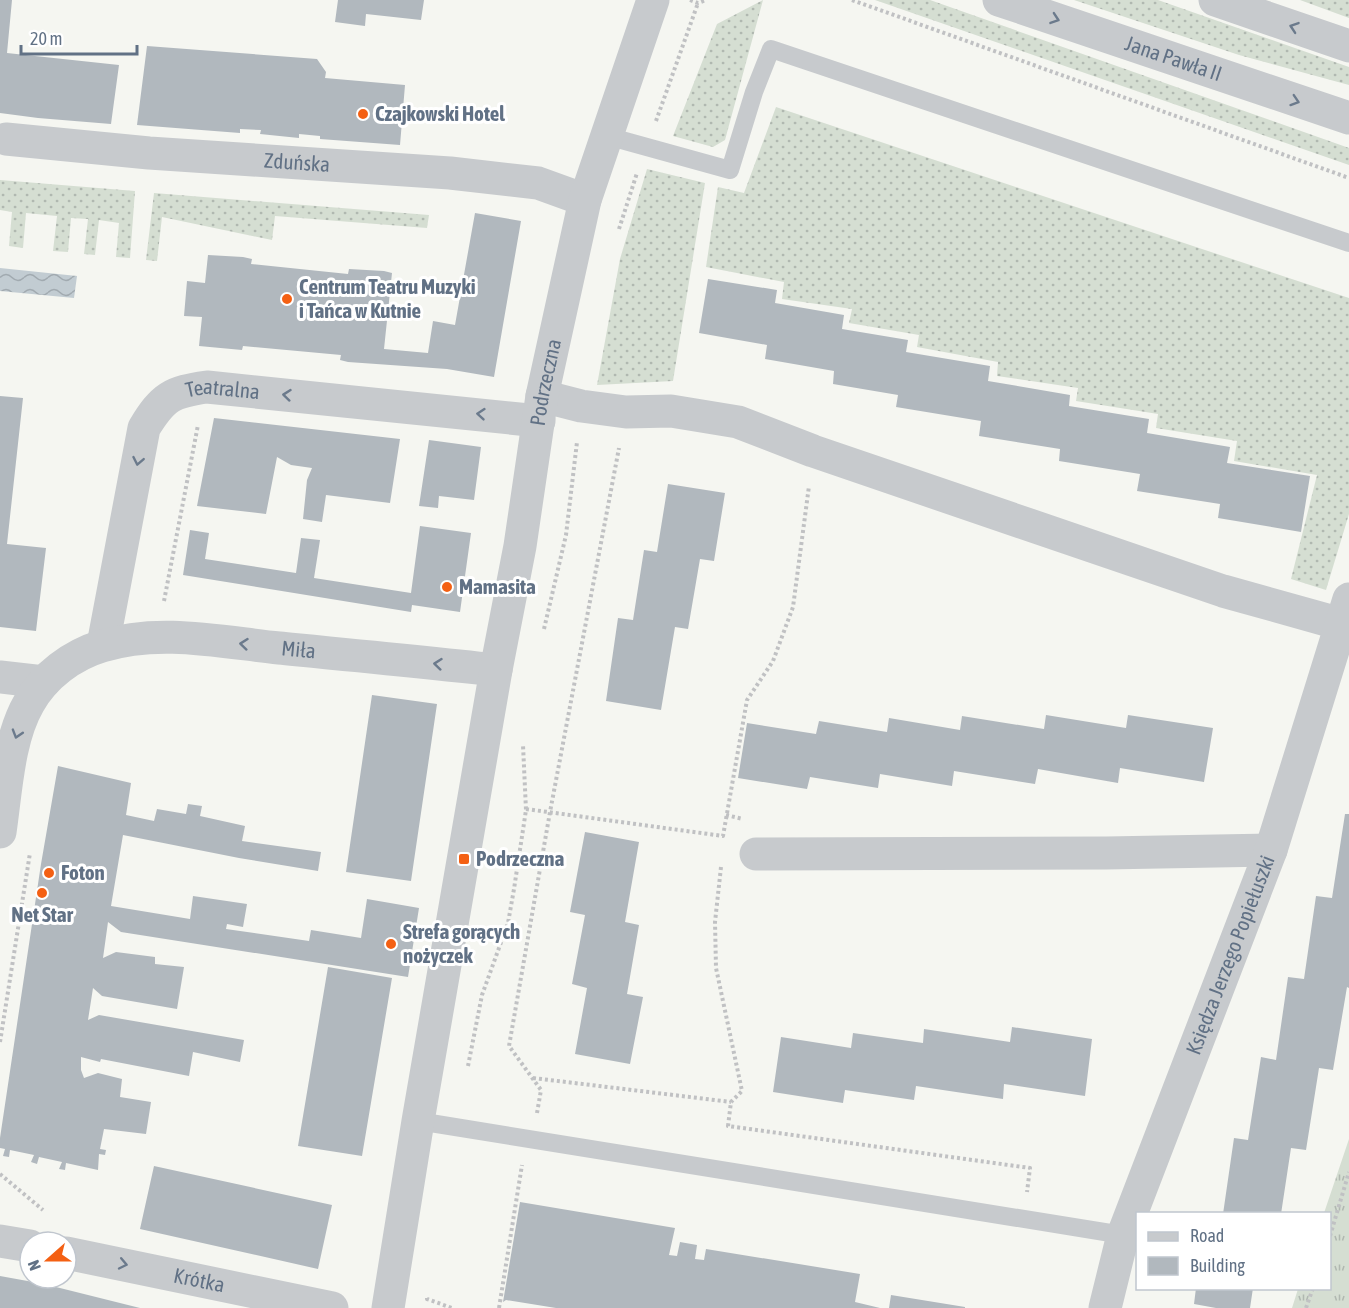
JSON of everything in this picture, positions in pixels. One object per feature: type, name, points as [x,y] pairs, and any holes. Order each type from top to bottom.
[{"type":"street","name":"Podrzeczna","points":[[388,1308],[496,670],[520,546],[541,408],[585,200],[653,0]]},
{"type":"street","name":"Jana Pawła II","points":[[999,0],[1349,118]]},
{"type":"street","points":[[1215,0],[1349,46]]},
{"type":"street","name":"Zduńska","points":[[6,139],[149,153],[450,173],[538,183],[585,200]]},
{"type":"street","name":"Teatralna","points":[[103,645],[144,428],[159,404],[183,391],[207,387],[541,408],[581,406],[626,412],[671,411],[738,422],[813,451],[1223,591],[1345,612]]},
{"type":"street","name":"Księdza Jerzego Popiełuszki","points":[[1105,1308],[1123,1234],[1271,849],[1345,612]]},
{"type":"street","name":"Miła","points":[[0,832],[15,740],[28,704],[44,682],[71,659],[103,645],[159,636],[496,670]]},
{"type":"street","points":[[0,677],[44,682]]},
{"type":"street","points":[[756,854],[1106,853],[1271,849]]},
{"type":"street","points":[[0,1241],[18,1244]]},
{"type":"street","name":"Krótka","points":[[78,1255],[332,1308]]},
{"type":"lane","points":[[607,136],[730,170],[754,92],[771,49],[1349,243]]},
{"type":"lane","points":[[418,1121],[1023,1220],[1123,1234]]},
{"type":"path","points":[[690,0],[698,3],[706,0]]},
{"type":"path","points":[[852,0],[1349,178]]},
{"type":"path","points":[[617,235],[629,194],[698,3]]},
{"type":"path","points":[[543,636],[566,535],[581,406]]},
{"type":"path","points":[[499,1308],[524,1158],[533,1140],[541,1090],[509,1046],[550,812],[626,412]]},
{"type":"path","points":[[159,636],[200,419]]},
{"type":"path","points":[[722,847],[747,700],[773,661],[793,607],[813,451]]},
{"type":"path","points":[[467,1070],[482,995],[508,923],[526,809],[522,735]]},
{"type":"path","points":[[526,809],[723,836]]},
{"type":"path","points":[[0,1042],[31,849]]},
{"type":"path","points":[[722,857],[715,922],[716,969],[742,1090],[731,1102],[728,1126],[1030,1168],[1023,1220]]},
{"type":"path","points":[[533,1078],[731,1102]]},
{"type":"path","points":[[1331,1230],[1349,1172]]},
{"type":"path","points":[[429,1288],[427,1299],[454,1308]]},
{"type":"path","points":[[1306,1308],[1312,1290]]},
{"type":"green space","points":[[763,0],[725,140],[713,147],[673,136],[717,24]]},
{"type":"green space","points":[[875,0],[930,0],[1349,148],[1349,165]]},
{"type":"green space","points":[[1074,0],[1158,0],[1349,67],[1349,85],[1239,55]]},
{"type":"green space","points":[[1300,0],[1349,0],[1349,18]]},
{"type":"green space","points":[[776,107],[1349,298],[1349,514],[1326,590],[1291,579],[1317,475],[1234,461],[1237,441],[1156,428],[1158,414],[1076,401],[1078,388],[997,376],[998,362],[917,347],[919,335],[849,323],[852,309],[782,299],[784,282],[706,267],[718,187],[744,193]]},
{"type":"green space","points":[[647,169],[705,183],[673,381],[597,385],[620,259]]},
{"type":"green space","points":[[0,180],[135,191],[130,258],[116,257],[119,223],[99,220],[95,255],[84,254],[88,219],[71,218],[68,252],[53,251],[57,216],[26,213],[23,248],[9,246],[12,212],[0,210]]},
{"type":"green space","points":[[154,193],[429,215],[427,228],[275,216],[272,240],[162,217],[157,261],[146,260]]},
{"type":"green space","points":[[1349,1139],[1349,1308],[1292,1308],[1298,1290],[1331,1290],[1331,1212],[1324,1212]]},
{"type":"water","points":[[0,268],[77,276],[74,298],[0,291]]},
{"type":"building","points":[[0,0],[12,0],[7,53],[119,65],[111,124],[0,113]]},
{"type":"building","points":[[338,0],[424,0],[421,20],[366,14],[365,26],[335,22]]},
{"type":"building","points":[[147,46],[317,59],[326,72],[325,78],[405,85],[400,145],[320,139],[320,136],[299,134],[299,138],[260,134],[261,130],[240,129],[240,133],[137,125]]},
{"type":"building","name":"Centrum Teatru Muzyki i Tańca w Kutnie","points":[[475,213],[521,221],[494,377],[447,369],[348,362],[340,360],[341,355],[243,346],[242,350],[199,346],[202,317],[184,316],[187,281],[205,283],[208,255],[243,257],[252,259],[251,264],[348,274],[349,269],[384,271],[392,273],[384,349],[428,353],[433,321],[455,325]]},
{"type":"building","points":[[708,279],[777,290],[775,303],[844,315],[842,329],[908,340],[906,352],[990,366],[988,381],[1070,395],[1069,406],[1149,419],[1147,433],[1230,447],[1227,463],[1310,476],[1301,532],[1218,518],[1220,504],[1137,491],[1140,474],[1059,461],[1060,449],[979,436],[981,421],[896,407],[898,395],[833,384],[834,371],[765,359],[767,345],[699,333]]},
{"type":"building","points":[[0,396],[23,398],[7,544],[46,548],[36,631],[0,627]]},
{"type":"building","points":[[214,418],[400,439],[390,503],[326,495],[322,522],[303,519],[307,480],[312,468],[291,465],[277,457],[266,514],[197,506]]},
{"type":"building","points":[[429,440],[481,447],[474,500],[439,496],[438,508],[419,506]]},
{"type":"building","points":[[668,484],[725,493],[714,561],[700,559],[688,629],[675,627],[661,710],[606,701],[618,618],[633,620],[644,550],[657,552]]},
{"type":"building","points":[[420,526],[471,533],[460,612],[412,605],[411,612],[183,575],[190,530],[209,533],[205,559],[296,573],[301,538],[320,540],[314,578],[411,593]]},
{"type":"building","points":[[372,695],[437,704],[411,881],[346,872]]},
{"type":"building","points":[[1046,715],[1126,728],[1128,715],[1213,728],[1204,782],[1120,768],[1118,783],[1038,769],[1035,784],[954,771],[952,786],[880,774],[878,788],[810,777],[807,789],[738,778],[747,723],[816,734],[819,721],[887,732],[889,718],[960,730],[962,716],[1044,729]]},
{"type":"building","points":[[58,766],[131,783],[126,815],[154,821],[157,809],[186,814],[188,804],[202,806],[200,816],[245,826],[242,841],[321,852],[318,871],[123,835],[111,906],[190,919],[193,896],[247,904],[243,927],[227,924],[226,929],[309,941],[311,930],[361,938],[367,899],[419,908],[408,977],[121,932],[108,922],[103,958],[116,952],[155,957],[155,964],[184,967],[177,1009],[102,996],[93,988],[88,1020],[99,1015],[244,1040],[240,1062],[193,1052],[189,1076],[81,1057],[81,1070],[84,1078],[98,1073],[122,1079],[120,1097],[151,1102],[146,1134],[104,1129],[100,1149],[106,1150],[105,1155],[99,1154],[98,1170],[66,1163],[65,1170],[59,1169],[62,1162],[39,1157],[37,1164],[31,1162],[34,1155],[10,1150],[9,1157],[3,1156],[5,1149],[0,1148],[0,1138]]},
{"type":"building","points":[[1345,814],[1349,814],[1349,988],[1347,987],[1333,1070],[1319,1068],[1306,1150],[1291,1148],[1281,1212],[1223,1212],[1234,1138],[1248,1140],[1261,1057],[1276,1060],[1288,977],[1304,979],[1316,896],[1332,898]]},
{"type":"building","points":[[585,832],[639,842],[625,922],[639,925],[627,994],[643,997],[630,1064],[575,1054],[587,988],[572,984],[585,915],[570,912]]},
{"type":"building","points":[[328,967],[392,978],[362,1156],[298,1146]]},
{"type":"building","points":[[1012,1027],[1092,1039],[1085,1096],[1004,1084],[1003,1099],[916,1086],[914,1100],[845,1090],[843,1103],[773,1092],[781,1037],[851,1048],[853,1033],[923,1043],[924,1029],[1010,1042]]},
{"type":"building","points":[[154,1166],[332,1205],[318,1269],[140,1229]]},
{"type":"building","points":[[520,1202],[675,1228],[669,1255],[677,1256],[680,1242],[697,1245],[695,1259],[704,1260],[706,1249],[860,1274],[855,1302],[880,1308],[556,1308],[506,1300],[503,1302]]},
{"type":"building","points":[[0,1276],[18,1279],[18,1290],[68,1290],[140,1308],[0,1308]]},
{"type":"building","points":[[1196,1290],[1253,1290],[1250,1308],[1216,1308],[1194,1304]]},
{"type":"building","points":[[891,1295],[965,1307],[965,1308],[889,1308]]},
{"type":"place","name":"Czajkowski Hotel","points":[[363,114]]},
{"type":"place","name":"Centrum Teatru Muzyki i Tańca w Kutnie","points":[[287,299]]},
{"type":"place","name":"Mamasita","points":[[447,587]]},
{"type":"place","name":"Podrzeczna","points":[[464,859]]},
{"type":"place","name":"Foton","points":[[49,873]]},
{"type":"place","name":"Net Star","points":[[42,893]]},
{"type":"place","name":"Strefa gorących nożyczek","points":[[391,944]]}]
